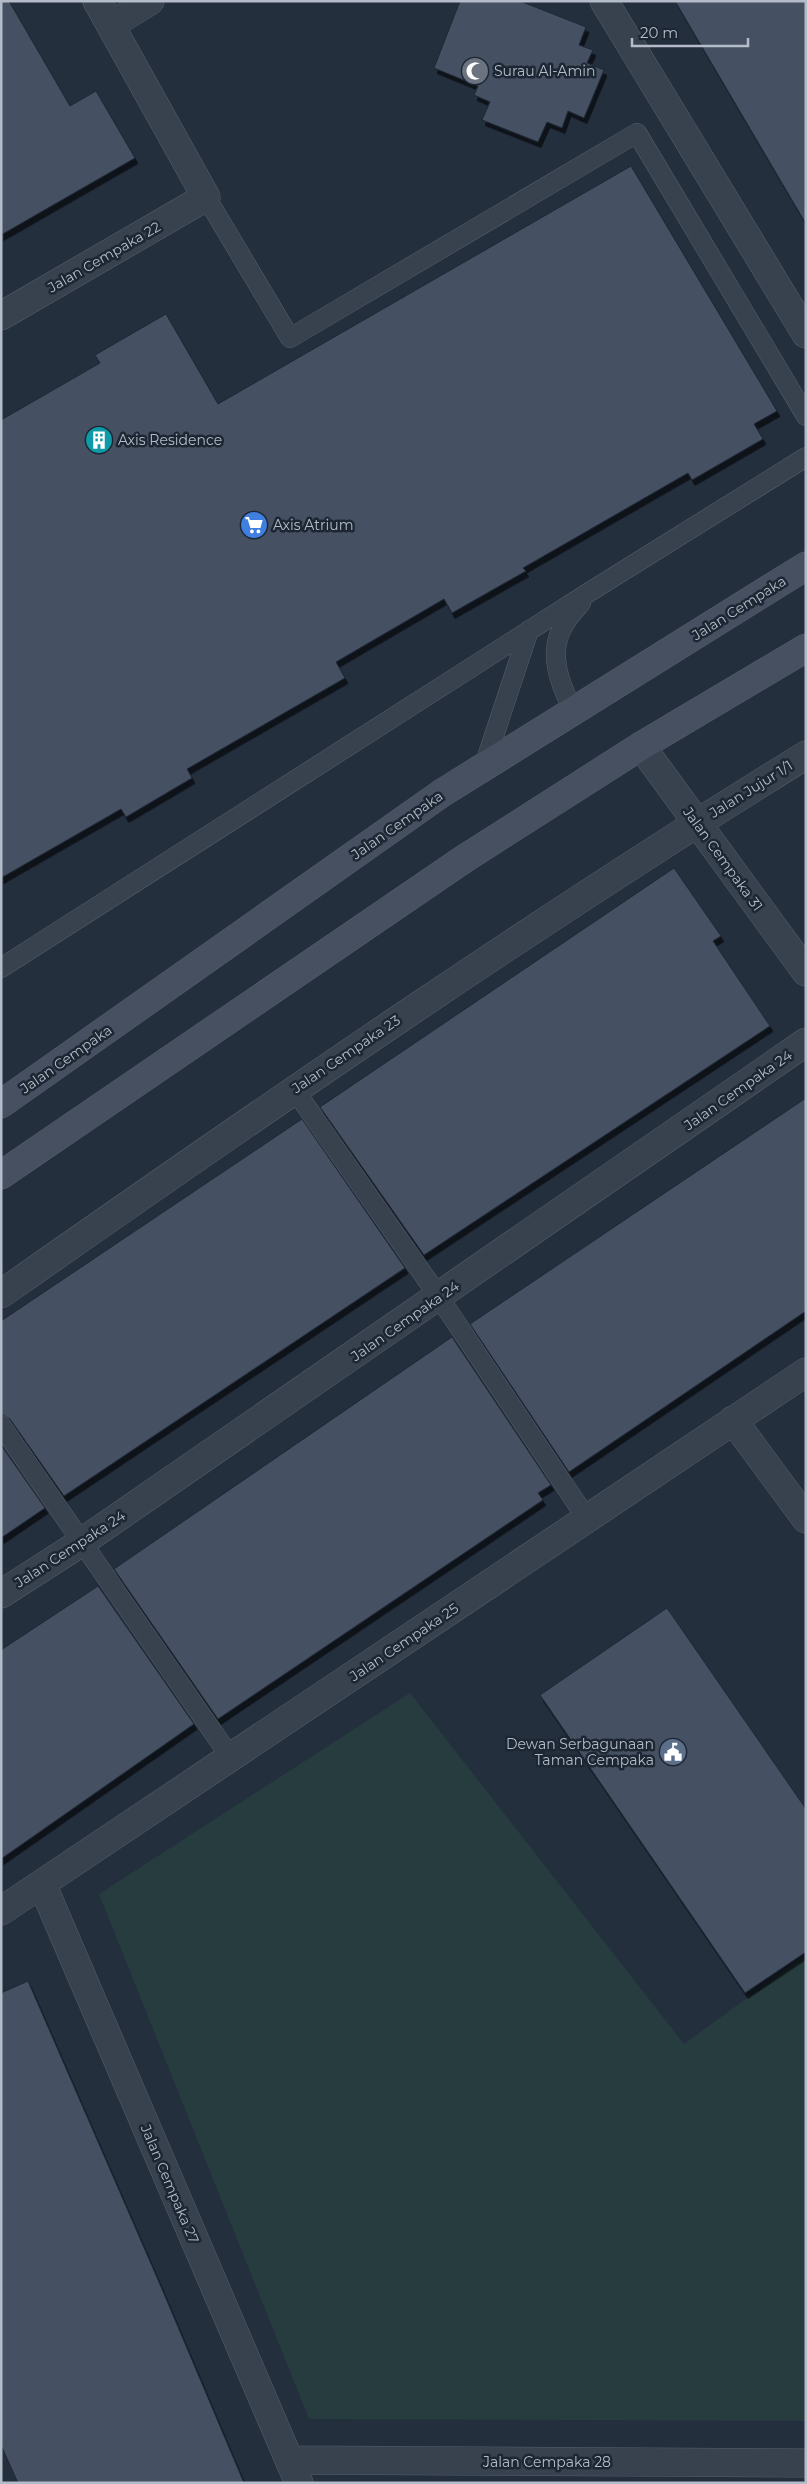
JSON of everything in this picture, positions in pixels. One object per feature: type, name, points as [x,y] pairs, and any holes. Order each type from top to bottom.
[{"type":"main road","name":"Jalan Cempaka","points":[[1,1104],[442,792],[806,566]]},
{"type":"main road","points":[[3,1168],[464,859],[641,746],[806,648]]},
{"type":"street","points":[[97,1],[206,197]]},
{"type":"street","points":[[111,25],[150,1]]},
{"type":"street","points":[[604,1],[806,334]]},
{"type":"street","name":"Jalan Cempaka 22","points":[[1,316],[206,197]]},
{"type":"street","name":"Jalan Cempaka 31","points":[[641,746],[806,972]]},
{"type":"street","name":"Jalan Jujur 1/1","points":[[696,823],[806,755]]},
{"type":"street","name":"Jalan Cempaka 23","points":[[1,1294],[294,1088],[696,823]]},
{"type":"street","name":"Jalan Cempaka 24","points":[[1,1594],[82,1542],[439,1298],[806,1042]]},
{"type":"street","name":"Jalan Cempaka 25","points":[[1,1911],[806,1372]]},
{"type":"street","points":[[733,1420],[806,1519]]},
{"type":"street","name":"Jalan Cempaka 27","points":[[42,1884],[294,2471]]},
{"type":"street","name":"Jalan Cempaka 28","points":[[294,2471],[806,2463]]},
{"type":"lane","points":[[206,197],[290,338],[637,133],[806,416]]},
{"type":"lane","points":[[1,968],[529,630],[806,457]]},
{"type":"lane","points":[[573,710],[560,686],[556,666],[557,642],[563,625],[591,591]]},
{"type":"lane","points":[[484,766],[529,630]]},
{"type":"lane","points":[[294,1088],[439,1298],[587,1518]]},
{"type":"lane","points":[[1,1425],[231,1758]]},
{"type":"green space","points":[[410,1693],[684,2044],[806,1955],[806,2421],[309,2419],[99,1894]]},
{"type":"building","points":[[1,1],[9,1],[70,106],[96,91],[135,158],[1,235]]},
{"type":"building","name":"Surau Al-Amin","points":[[460,1],[520,1],[586,27],[579,45],[593,50],[587,63],[604,70],[584,118],[568,111],[562,128],[547,122],[538,142],[482,120],[490,102],[474,95],[478,86],[434,68]]},
{"type":"building","points":[[675,1],[806,1],[806,224]]},
{"type":"building","name":"Axis Atrium","points":[[631,166],[777,411],[754,424],[763,439],[692,480],[688,473],[523,568],[526,571],[452,613],[444,599],[336,662],[345,678],[187,769],[192,778],[126,817],[121,809],[1,878],[1,420],[100,363],[95,355],[166,314],[218,404]]},
{"type":"building","points":[[674,868],[721,936],[713,941],[770,1026],[424,1255],[320,1107]]},
{"type":"building","points":[[806,1098],[806,1311],[569,1472],[470,1324]]},
{"type":"building","points":[[302,1119],[405,1268],[64,1496],[10,1419],[1,1414],[1,1321]]},
{"type":"building","points":[[452,1337],[551,1485],[538,1493],[543,1500],[218,1719],[114,1569]]},
{"type":"building","points":[[1,1445],[45,1508],[1,1538]]},
{"type":"building","points":[[98,1586],[194,1724],[1,1859],[1,1650]]},
{"type":"building","name":"Dewan Serbagunaan Taman Cempaka","points":[[667,1608],[806,1809],[806,1952],[745,1993],[540,1695]]},
{"type":"building","points":[[28,1981],[244,2483],[18,2483],[1,2445],[1,1993]]},
{"type":"place","name":"Surau Al-Amin","points":[[475,71]]},
{"type":"place","name":"Axis Residence","points":[[99,440]]},
{"type":"place","name":"Axis Atrium","points":[[254,525]]},
{"type":"place","name":"Dewan Serbagunaan Taman Cempaka","points":[[673,1752]]}]
